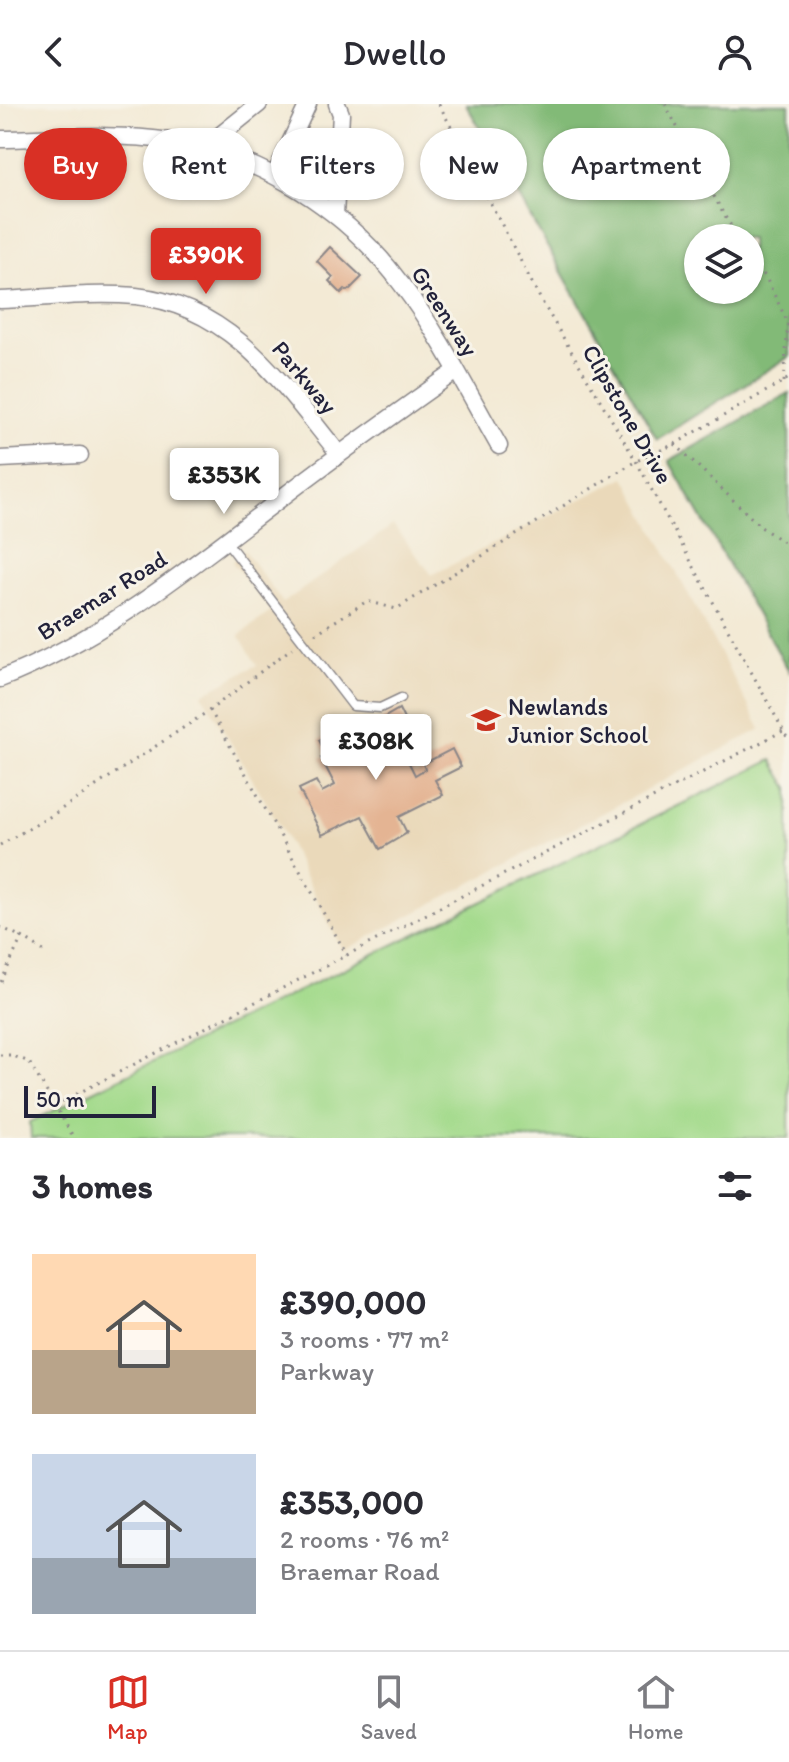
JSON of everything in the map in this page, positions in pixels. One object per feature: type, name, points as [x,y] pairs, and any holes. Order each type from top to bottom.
[{"type":"street","points":[[229,128],[259,104]]},
{"type":"street","points":[[297,128],[308,104]]},
{"type":"street","points":[[335,215],[341,114],[337,104]]},
{"type":"street","name":"Greenway","points":[[0,139],[143,138]]},
{"type":"street","name":"Greenway","points":[[315,200],[335,215],[400,281],[429,322],[499,446]]},
{"type":"street","name":"Parkway","points":[[0,300],[137,296],[174,304],[203,317],[233,333],[258,357],[339,454]]},
{"type":"street","name":"Braemar Road","points":[[0,679],[69,649],[141,603],[339,454],[456,371]]},
{"type":"street","points":[[0,459],[80,455]]},
{"type":"lane","points":[[226,540],[353,706],[380,708],[401,698]]},
{"type":"path","name":"Clipstone Drive","points":[[439,104],[541,300],[636,461],[789,741]]},
{"type":"path","points":[[665,104],[730,224]]},
{"type":"path","points":[[764,275],[788,323],[784,382]]},
{"type":"path","points":[[636,461],[675,444],[789,378]]},
{"type":"path","points":[[675,444],[761,527],[789,546]]},
{"type":"path","points":[[210,710],[347,955]]},
{"type":"path","points":[[55,1105],[783,731]]},
{"type":"path","points":[[0,927],[45,952]]},
{"type":"path","points":[[1,982],[22,937]]},
{"type":"path","points":[[0,1055],[11,1055],[29,1062],[74,1138]]},
{"type":"shaded area","name":"Newlands Junior School","points":[[625,477],[761,729],[343,951],[280,826],[202,694],[257,665],[239,635],[272,611],[232,562],[245,551],[283,603],[393,525],[432,575]]},
{"type":"green space","points":[[466,104],[789,104],[789,357],[657,439],[521,200],[527,200],[527,128],[480,128]]},
{"type":"green space","points":[[789,393],[789,671],[669,461]]},
{"type":"green space","points":[[772,760],[789,788],[789,1138],[31,1138],[30,1122]]},
{"type":"building","points":[[330,247],[362,277],[348,291],[345,289],[341,293],[329,281],[333,277],[317,261]]},
{"type":"building","name":"Newlands Junior School","points":[[399,709],[420,752],[407,759],[415,775],[425,769],[423,764],[452,749],[461,767],[435,780],[443,795],[399,817],[407,833],[380,849],[362,816],[322,835],[299,789],[316,781],[322,792],[335,785],[321,758],[327,756],[319,740],[345,728],[353,745],[347,749],[353,761],[382,745],[373,724]]},
{"type":"place","name":"Newlands Junior School","points":[[486,720]]}]
